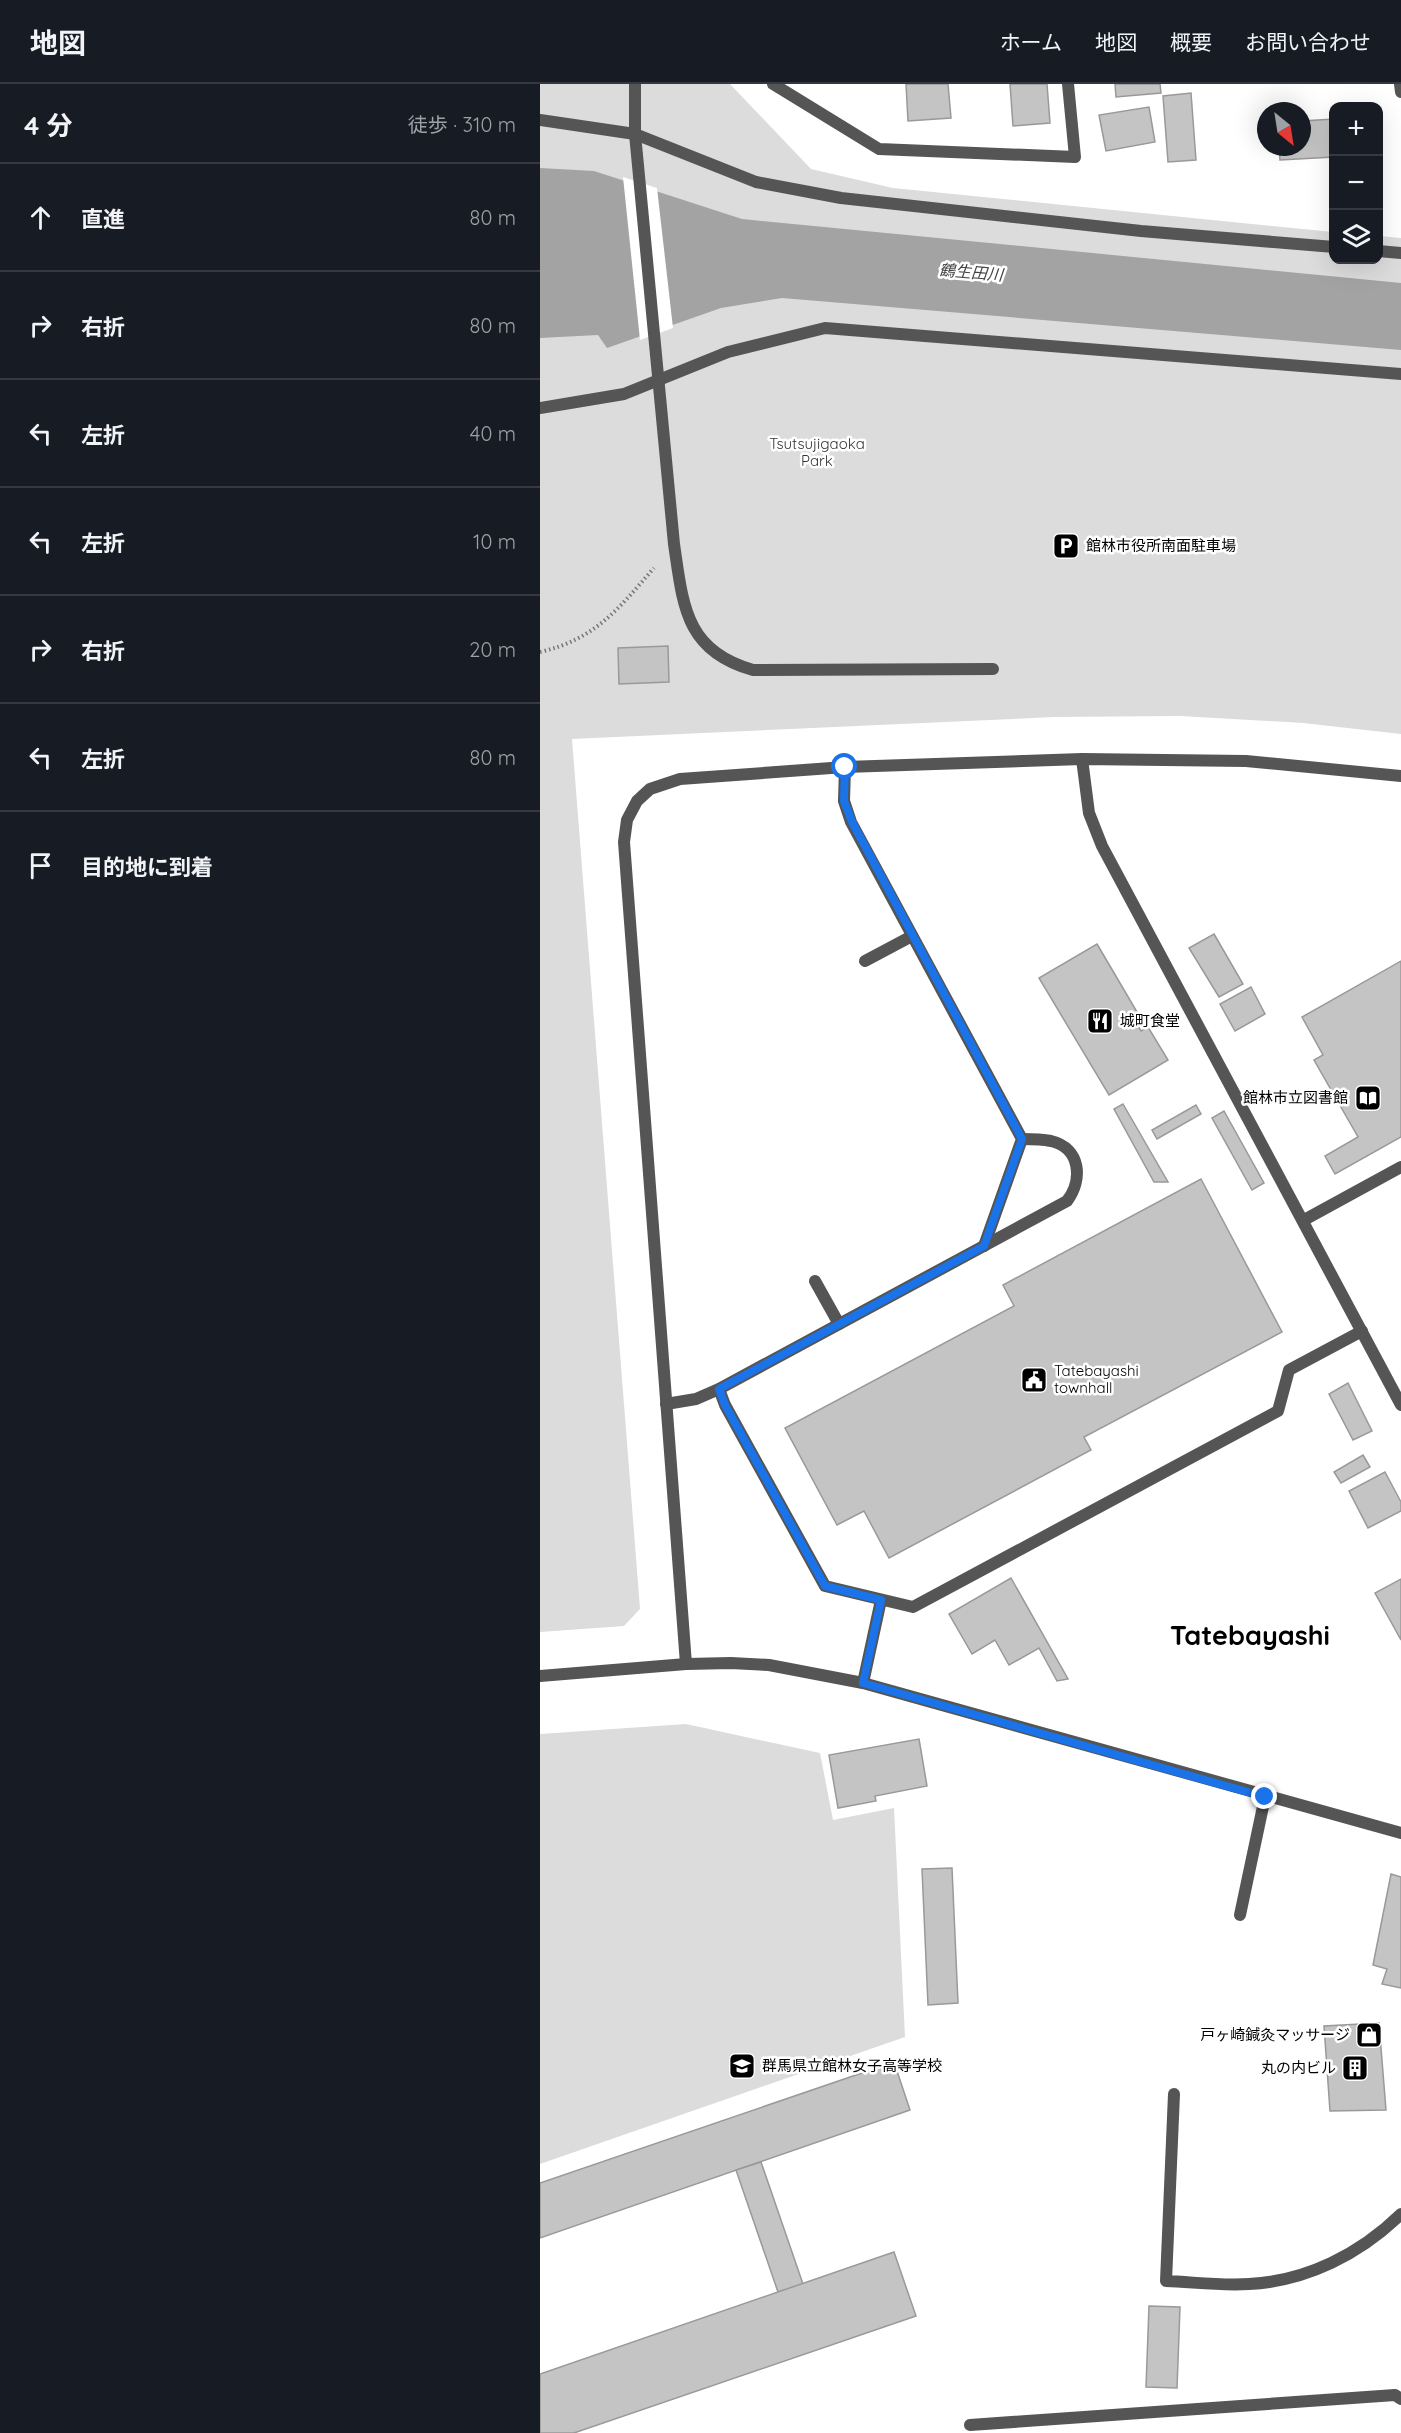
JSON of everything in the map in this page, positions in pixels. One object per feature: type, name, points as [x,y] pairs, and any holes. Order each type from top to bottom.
[{"type":"street","points":[[636,84],[635,134],[658,353],[674,544],[684,609],[691,624],[710,649],[738,666],[770,672],[993,669]]},
{"type":"street","points":[[773,84],[879,149],[1075,157],[1068,84]]},
{"type":"street","points":[[1400,84],[1401,92]]},
{"type":"street","points":[[540,120],[635,134],[756,182],[841,198],[1141,231],[1329,247]]},
{"type":"street","points":[[1383,251],[1401,253]]},
{"type":"street","points":[[540,408],[624,394],[729,352],[825,328],[1401,374]]},
{"type":"street","points":[[1083,759],[1089,813],[1102,846],[1401,1405]]},
{"type":"street","points":[[686,1664],[624,842],[627,820],[637,801],[650,789],[680,779],[845,767],[1083,759],[1246,761],[1401,776]]},
{"type":"street","points":[[845,767],[844,801],[852,822],[1022,1139],[984,1246]]},
{"type":"street","points":[[865,961],[912,936]]},
{"type":"street","points":[[666,1404],[696,1399],[719,1389],[1067,1202],[1074,1192],[1078,1168],[1073,1156],[1062,1145],[1051,1141],[1022,1139]]},
{"type":"street","points":[[1304,1220],[1401,1167]]},
{"type":"street","points":[[815,1281],[839,1324]]},
{"type":"street","points":[[719,1389],[725,1405],[825,1586],[913,1607],[1278,1412],[1289,1370],[1362,1331]]},
{"type":"street","points":[[863,1683],[881,1600]]},
{"type":"street","points":[[540,1676],[686,1664],[769,1665],[863,1683],[1265,1797],[1401,1833]]},
{"type":"street","points":[[1240,1915],[1265,1797]]},
{"type":"street","points":[[1174,2094],[1166,2281],[1250,2284],[1300,2275],[1324,2267],[1368,2242],[1401,2214]]},
{"type":"street","points":[[970,2425],[1395,2395],[1401,2399]]},
{"type":"path","points":[[540,652],[563,647],[605,622],[674,544]]},
{"type":"green space","name":"Tsutsujigaoka Park","points":[[540,84],[730,84],[811,169],[893,188],[1329,232],[1329,264],[1383,264],[1383,236],[1401,238],[1401,734],[1303,723],[1180,716],[1054,717],[572,739],[640,1609],[624,1626],[540,1632]]},
{"type":"green space","points":[[686,1724],[820,1753],[833,1820],[894,1808],[905,2037],[540,2164],[540,1734]]},
{"type":"water","name":"鶴生田川","points":[[540,168],[594,171],[742,219],[1401,283],[1401,350],[782,298],[721,308],[607,348],[598,335],[540,338]]},
{"type":"pier","points":[[623,177],[657,188],[673,328],[640,340]]},
{"type":"building","points":[[906,84],[948,84],[951,118],[908,121]]},
{"type":"building","points":[[1010,84],[1047,84],[1050,123],[1013,126]]},
{"type":"building","points":[[1115,84],[1160,84],[1161,93],[1116,97]]},
{"type":"building","points":[[1191,93],[1196,160],[1168,162],[1163,96]]},
{"type":"building","points":[[1149,107],[1155,142],[1106,151],[1099,115]]},
{"type":"building","points":[[1329,119],[1329,157],[1280,160],[1280,156],[1311,156],[1311,120]]},
{"type":"building","points":[[668,646],[669,682],[619,684],[618,648]]},
{"type":"building","points":[[1214,934],[1243,984],[1219,997],[1189,948]]},
{"type":"building","name":"城町食堂","points":[[1097,944],[1137,1012],[1131,1015],[1141,1031],[1148,1027],[1168,1060],[1109,1095],[1039,978]]},
{"type":"building","name":"館林市立図書館","points":[[1401,961],[1401,1137],[1335,1174],[1325,1156],[1358,1137],[1314,1060],[1323,1055],[1302,1017]]},
{"type":"building","points":[[1251,987],[1265,1014],[1235,1031],[1220,1004]]},
{"type":"building","points":[[1123,1104],[1168,1182],[1154,1182],[1114,1109]]},
{"type":"building","points":[[1196,1105],[1201,1114],[1157,1139],[1152,1130]]},
{"type":"building","points":[[1224,1111],[1264,1183],[1252,1190],[1212,1118]]},
{"type":"building","name":"Tatebayashi townhall","points":[[1201,1179],[1282,1332],[1084,1437],[1091,1450],[889,1558],[864,1511],[837,1525],[785,1428],[1014,1306],[1003,1285]]},
{"type":"building","points":[[1348,1383],[1372,1431],[1353,1440],[1329,1394]]},
{"type":"building","points":[[1363,1455],[1370,1467],[1341,1483],[1334,1472]]},
{"type":"building","points":[[1385,1472],[1401,1502],[1401,1511],[1368,1528],[1349,1491]]},
{"type":"building","points":[[1011,1578],[1068,1679],[1057,1681],[1039,1648],[1009,1665],[995,1640],[972,1654],[949,1614]]},
{"type":"building","points":[[1401,1579],[1401,1640],[1375,1593]]},
{"type":"building","points":[[919,1739],[927,1786],[875,1796],[876,1801],[838,1808],[829,1755]]},
{"type":"building","points":[[952,1868],[958,2003],[928,2005],[922,1869]]},
{"type":"building","points":[[1391,1874],[1401,1877],[1401,1988],[1382,1984],[1387,1969],[1373,1965]]},
{"type":"building","name":"丸の内ビル","points":[[1379,2023],[1386,2110],[1330,2111],[1324,2026]]},
{"type":"building","points":[[894,2062],[910,2110],[540,2238],[540,2183]]},
{"type":"building","points":[[761,2162],[803,2284],[778,2292],[736,2170]]},
{"type":"building","points":[[894,2252],[916,2316],[574,2433],[540,2433],[540,2374]]},
{"type":"building","points":[[1149,2306],[1180,2307],[1177,2388],[1146,2387]]},
{"type":"place","name":"館林市役所南面駐車場","points":[[1066,546]]},
{"type":"place","name":"城町食堂","points":[[1100,1021]]},
{"type":"place","name":"館林市立図書館","points":[[1368,1098]]},
{"type":"place","name":"Tatebayashi townhall","points":[[1034,1380]]},
{"type":"place","name":"戸ヶ崎鍼灸マッサージ","points":[[1369,2035]]},
{"type":"place","name":"群馬県立館林女子高等学校","points":[[742,2066]]},
{"type":"place","name":"丸の内ビル","points":[[1355,2068]]},
{"type":"district","name":"Tatebayashi","points":[[1250,1636]]},
{"type":"route","points":[[845,767],[844,801],[852,822],[1022,1139],[984,1246],[719,1389],[725,1405],[825,1586],[881,1600],[863,1683],[1265,1797]]}]
